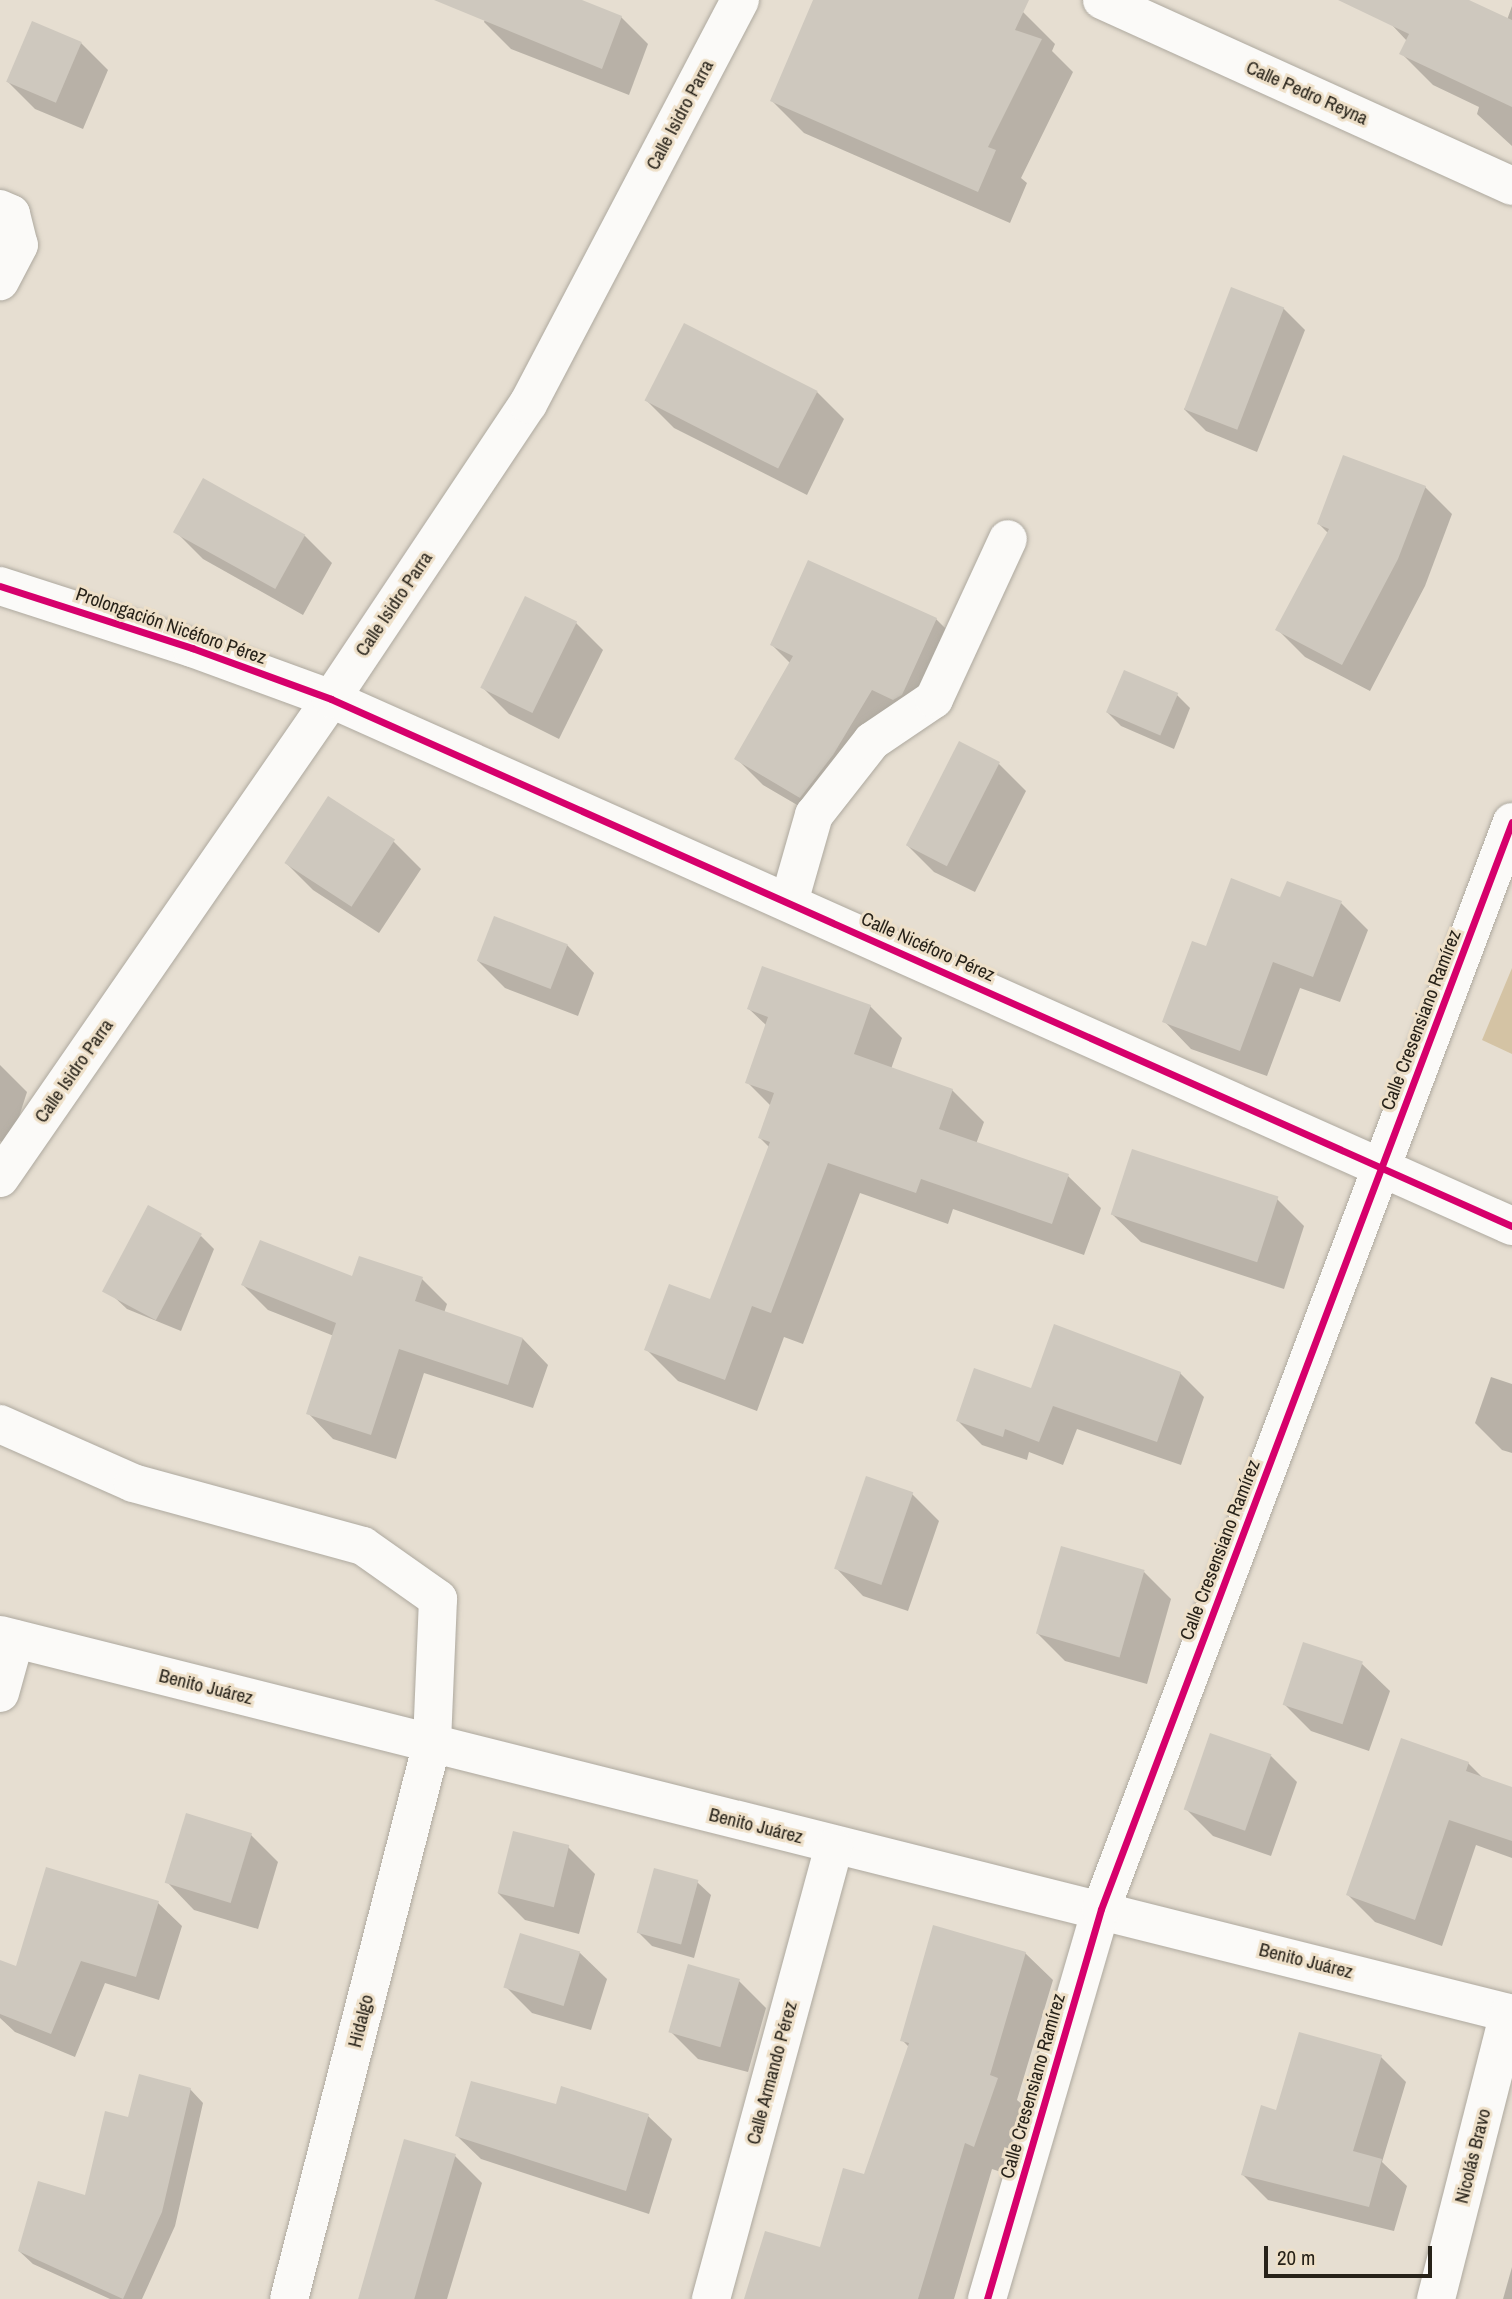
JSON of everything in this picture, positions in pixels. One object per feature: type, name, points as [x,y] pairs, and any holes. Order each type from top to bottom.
[{"type":"street","name":"Calle Isidro Parra","points":[[1,1173],[331,699],[528,404],[740,0]]},
{"type":"street","name":"Calle Pedro Reyna","points":[[1102,0],[1512,186]]},
{"type":"street","points":[[0,209],[11,214],[19,245],[0,281]]},
{"type":"street","points":[[789,902],[814,815],[872,741],[934,699],[1008,539]]},
{"type":"street","name":"Prolongación Nicéforo Pérez","points":[[0,586],[192,648],[331,699]]},
{"type":"street","name":"Calle Nicéforo Pérez","points":[[331,699],[1512,1226]]},
{"type":"street","name":"Calle Cresensiano Ramírez","points":[[987,2299],[1101,1909],[1512,822]]},
{"type":"street","name":"Hidalgo","points":[[0,1424],[133,1483],[363,1546],[438,1599],[432,1743],[289,2299]]},
{"type":"street","points":[[0,1693],[8,1637]]},
{"type":"street","name":"Benito Juárez","points":[[8,1637],[834,1847],[1101,1909],[1511,2014]]},
{"type":"street","name":"Calle Armando Pérez","points":[[711,2299],[834,1847]]},
{"type":"street","name":"Nicolás Bravo","points":[[1436,2299],[1511,2014]]},
{"type":"shaded area","points":[[1512,968],[1512,1054],[1482,1040]]},
{"type":"building","points":[[434,0],[582,0],[622,16],[602,69]]},
{"type":"building","points":[[813,0],[1029,0],[1015,30],[1042,39],[988,147],[996,150],[978,192],[770,101]]},
{"type":"building","points":[[1338,0],[1469,0],[1512,20],[1512,107],[1399,54],[1409,34]]},
{"type":"building","points":[[32,21],[82,42],[56,103],[6,82]]},
{"type":"building","points":[[1231,287],[1284,307],[1237,430],[1184,409]]},
{"type":"building","points":[[684,323],[818,391],[778,469],[645,401]]},
{"type":"building","points":[[1343,455],[1426,486],[1398,559],[1342,665],[1275,630],[1329,529],[1317,524]]},
{"type":"building","points":[[203,478],[305,535],[275,589],[173,532]]},
{"type":"building","points":[[808,560],[937,618],[902,695],[893,700],[872,690],[833,755],[800,798],[734,759],[793,656],[770,645]]},
{"type":"building","points":[[525,596],[577,621],[532,713],[480,688]]},
{"type":"building","points":[[1124,670],[1178,693],[1160,735],[1106,712]]},
{"type":"building","points":[[959,741],[1000,762],[947,866],[906,845]]},
{"type":"building","points":[[328,796],[395,840],[352,907],[284,863]]},
{"type":"building","points":[[1231,878],[1280,897],[1287,881],[1342,901],[1313,977],[1273,962],[1240,1051],[1162,1022],[1192,941],[1206,946]]},
{"type":"building","points":[[494,916],[568,944],[551,989],[477,961]]},
{"type":"building","points":[[762,966],[871,1005],[854,1054],[953,1089],[939,1129],[1069,1174],[1052,1224],[921,1179],[916,1193],[828,1163],[771,1313],[752,1306],[725,1380],[644,1350],[669,1284],[710,1299],[770,1142],[758,1138],[774,1093],[745,1083],[768,1017],[747,1009]]},
{"type":"building","points":[[1132,1149],[1278,1197],[1257,1262],[1111,1215]]},
{"type":"building","points":[[148,1205],[202,1234],[156,1320],[102,1292]]},
{"type":"building","points":[[260,1240],[352,1276],[359,1256],[423,1277],[415,1301],[523,1338],[508,1385],[399,1349],[371,1435],[306,1414],[336,1323],[241,1285]]},
{"type":"building","points":[[1054,1324],[1181,1372],[1157,1442],[1053,1406],[1039,1442],[1005,1429],[1003,1437],[956,1421],[974,1368],[1031,1388]]},
{"type":"building","points":[[866,1476],[913,1492],[881,1585],[834,1569]]},
{"type":"building","points":[[1061,1546],[1145,1570],[1120,1657],[1036,1633]]},
{"type":"building","points":[[1303,1642],[1363,1661],[1343,1724],[1283,1705]]},
{"type":"building","points":[[1210,1733],[1271,1754],[1245,1831],[1184,1810]]},
{"type":"building","points":[[1401,1738],[1469,1762],[1466,1771],[1512,1787],[1512,1841],[1449,1820],[1415,1920],[1346,1895]]},
{"type":"building","points":[[186,1813],[252,1833],[231,1903],[165,1883]]},
{"type":"building","points":[[513,1831],[569,1845],[554,1907],[498,1893]]},
{"type":"building","points":[[46,1867],[159,1901],[136,1977],[81,1961],[51,2034],[0,2014],[0,1960],[16,1966]]},
{"type":"building","points":[[654,1868],[698,1880],[681,1945],[637,1933]]},
{"type":"building","points":[[933,1925],[1026,1952],[990,2075],[998,2078],[974,2147],[965,2143],[918,2299],[744,2299],[765,2231],[820,2247],[843,2168],[864,2174],[909,2043],[900,2041]]},
{"type":"building","points":[[520,1933],[580,1951],[564,2006],[503,1988]]},
{"type":"building","points":[[688,1964],[740,1979],[720,2047],[668,2032]]},
{"type":"building","points":[[1299,2032],[1382,2055],[1353,2151],[1382,2159],[1369,2207],[1241,2175],[1261,2105],[1276,2110]]},
{"type":"building","points":[[139,2074],[191,2088],[162,2212],[123,2299],[18,2251],[38,2181],[85,2195],[105,2111],[128,2117]]},
{"type":"building","points":[[471,2081],[556,2104],[561,2086],[649,2114],[626,2191],[455,2136]]},
{"type":"building","points":[[404,2139],[456,2154],[414,2299],[358,2299]]},
{"type":"cycle path","points":[[0,586],[192,648],[331,699],[1512,1226]]},
{"type":"cycle path","points":[[987,2299],[1101,1909],[1512,822]]}]
